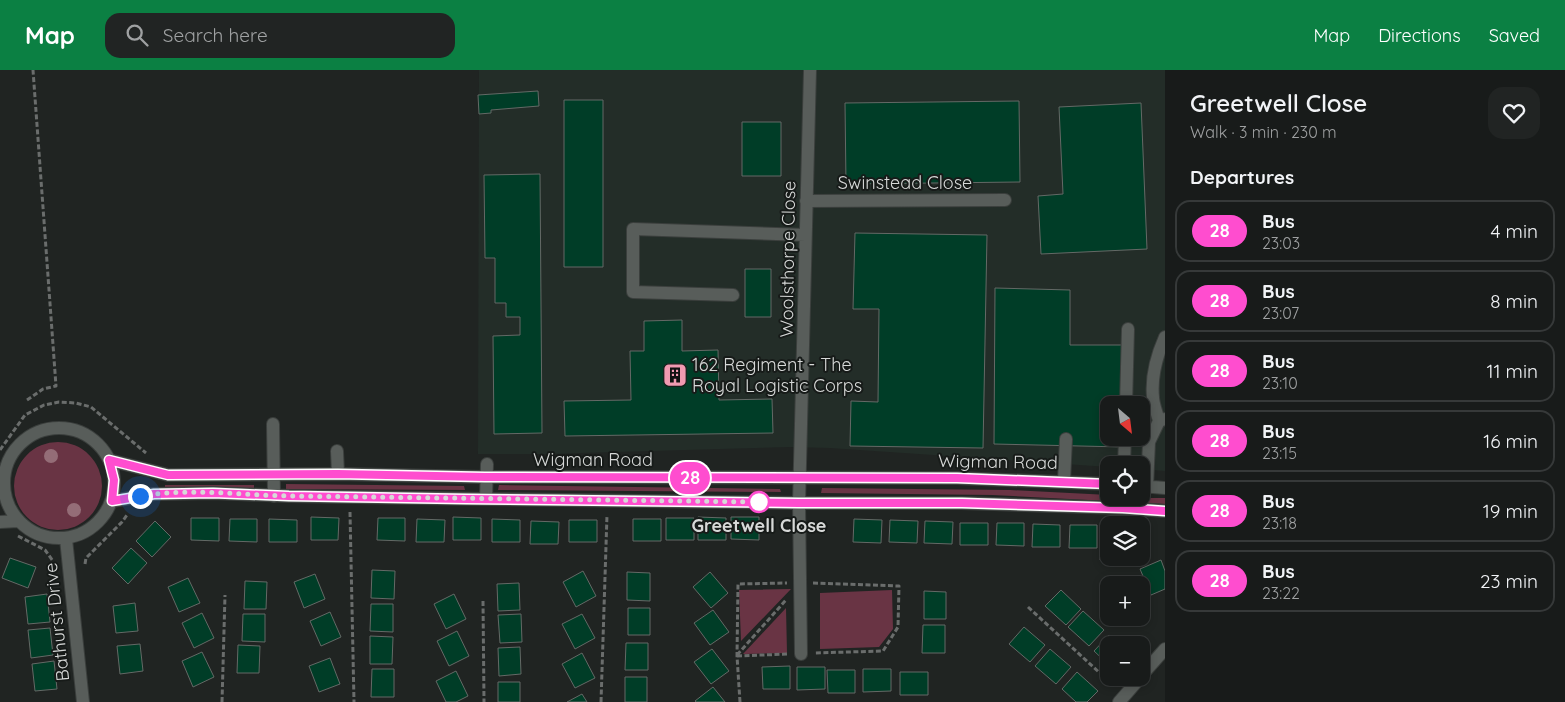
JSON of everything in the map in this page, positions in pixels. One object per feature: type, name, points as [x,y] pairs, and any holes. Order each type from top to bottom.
[{"type":"street","name":"Woolsthorpe Close","points":[[800,478],[810,70]]},
{"type":"street","name":"Swinstead Close","points":[[806,201],[1005,200]]},
{"type":"street","points":[[733,296],[633,292],[633,229],[805,235]]},
{"type":"street","points":[[1126,396],[1128,329]]},
{"type":"street","points":[[1147,456],[1149,442],[1162,420],[1152,397],[1154,368],[1165,337]]},
{"type":"street","points":[[274,424],[274,496]]},
{"type":"street","points":[[51,426],[73,428],[84,432],[95,440],[109,460],[114,480],[112,501],[101,520],[83,534],[66,539],[49,539],[37,535],[18,521],[8,505],[2,486],[8,465],[18,448],[36,431],[51,426]]},
{"type":"street","points":[[1064,482],[1066,439]]},
{"type":"street","points":[[337,451],[338,474]]},
{"type":"street","name":"Wigman Road","points":[[109,460],[168,475],[338,474],[485,477],[957,478],[1100,484]]},
{"type":"street","points":[[486,499],[485,477],[487,464]]},
{"type":"street","points":[[800,478],[801,654]]},
{"type":"street","points":[[1150,487],[1165,488]]},
{"type":"street","points":[[112,501],[154,494],[213,493],[274,496],[486,499],[962,503],[1165,511]]},
{"type":"street","points":[[0,522],[18,521]]},
{"type":"street","name":"Bathurst Drive","points":[[66,539],[83,702]]},
{"type":"street","points":[[1150,666],[1165,649]]},
{"type":"street","points":[[1122,699],[1133,686]]},
{"type":"path","points":[[27,400],[43,389],[56,386],[34,70]]},
{"type":"path","points":[[0,450],[25,415],[44,405],[59,402],[76,403],[91,407],[147,455]]},
{"type":"path","points":[[86,558],[122,522],[125,516],[133,510]]},
{"type":"path","points":[[350,512],[354,702]]},
{"type":"path","points":[[601,702],[607,514]]},
{"type":"path","points":[[11,533],[45,550],[53,561]]},
{"type":"path","points":[[736,656],[800,583]]},
{"type":"path","points":[[736,656],[883,651],[898,627],[899,586],[800,583],[738,584],[736,656],[740,702]]},
{"type":"path","points":[[222,702],[225,595]]},
{"type":"path","points":[[483,601],[484,702]]},
{"type":"path","points":[[1028,607],[1122,699]]},
{"type":"shaded area","points":[[479,70],[1165,70],[1165,471],[1150,470],[1150,456],[1100,456],[1100,466],[790,447],[546,454],[478,454]]},
{"type":"shaded area","points":[[49,442],[67,442],[83,449],[95,461],[102,477],[102,495],[95,511],[83,523],[67,530],[49,530],[33,523],[21,511],[14,495],[14,477],[21,461],[33,449]]},
{"type":"shaded area","points":[[286,484],[464,486],[465,490],[286,489]]},
{"type":"shaded area","points":[[165,485],[254,485],[254,489],[165,488]]},
{"type":"shaded area","points":[[499,485],[780,489],[781,492],[498,490]]},
{"type":"shaded area","points":[[822,488],[1010,490],[1100,495],[1100,501],[992,495],[821,493]]},
{"type":"shaded area","points":[[1150,498],[1165,498],[1165,504],[1150,503]]},
{"type":"shaded area","points":[[791,589],[741,641],[739,590]]},
{"type":"shaded area","points":[[892,590],[893,629],[879,647],[820,649],[820,593]]},
{"type":"shaded area","points":[[786,608],[787,653],[743,654]]},
{"type":"building","points":[[538,91],[539,106],[491,110],[491,113],[479,114],[478,95]]},
{"type":"building","points":[[564,100],[603,100],[603,267],[564,267]]},
{"type":"building","points":[[1019,101],[1020,182],[846,184],[845,103]]},
{"type":"building","points":[[1141,103],[1147,249],[1041,254],[1038,196],[1063,194],[1059,107]]},
{"type":"building","points":[[742,122],[781,122],[781,176],[742,176]]},
{"type":"building","points":[[540,174],[542,433],[494,434],[493,336],[520,335],[520,317],[506,317],[506,303],[495,303],[495,258],[485,258],[484,175]]},
{"type":"building","points":[[855,233],[987,235],[983,448],[850,446],[851,401],[878,402],[879,309],[853,309]]},
{"type":"building","points":[[745,269],[771,269],[771,317],[745,317]]},
{"type":"building","points":[[995,288],[1070,290],[1070,345],[1123,345],[1123,396],[1100,396],[1100,446],[1123,447],[994,444]]},
{"type":"building","name":"162 Regiment - The Royal Logistic Corps","points":[[682,320],[682,351],[718,350],[719,400],[772,399],[773,433],[565,436],[564,401],[631,400],[630,351],[644,351],[644,321]]},
{"type":"building","points":[[311,517],[339,518],[338,540],[311,540]]},
{"type":"building","points":[[453,517],[481,518],[481,540],[453,540]]},
{"type":"building","points":[[698,517],[726,518],[726,540],[698,540]]},
{"type":"building","points":[[731,517],[759,517],[759,540],[731,539]]},
{"type":"building","points":[[191,518],[219,518],[219,541],[191,540]]},
{"type":"building","points":[[378,518],[405,518],[405,541],[377,540]]},
{"type":"building","points":[[666,518],[694,518],[694,540],[666,540]]},
{"type":"building","points":[[230,519],[257,519],[257,542],[229,541]]},
{"type":"building","points":[[269,519],[297,520],[297,542],[269,542]]},
{"type":"building","points":[[417,519],[445,520],[444,542],[416,542]]},
{"type":"building","points":[[492,519],[520,520],[520,542],[492,542]]},
{"type":"building","points":[[633,519],[661,519],[661,541],[633,541]]},
{"type":"building","points":[[854,519],[882,520],[881,543],[853,542]]},
{"type":"building","points":[[569,520],[597,520],[597,542],[569,542]]},
{"type":"building","points":[[890,520],[918,521],[917,543],[889,542]]},
{"type":"building","points":[[155,521],[171,537],[152,557],[136,541]]},
{"type":"building","points":[[531,521],[559,522],[558,544],[530,544]]},
{"type":"building","points":[[925,521],[953,522],[952,544],[924,543]]},
{"type":"building","points":[[960,523],[988,523],[988,545],[960,545]]},
{"type":"building","points":[[997,523],[1024,523],[1024,546],[996,545]]},
{"type":"building","points":[[1033,524],[1060,525],[1060,547],[1032,547]]},
{"type":"building","points":[[1070,525],[1097,525],[1097,548],[1069,548]]},
{"type":"building","points":[[131,548],[147,563],[128,584],[112,568]]},
{"type":"building","points":[[10,558],[36,567],[28,588],[2,578]]},
{"type":"building","points":[[1161,560],[1165,571],[1165,589],[1151,595],[1150,576],[1143,576],[1140,569]]},
{"type":"building","points":[[372,570],[395,571],[394,599],[371,598]]},
{"type":"building","points":[[583,571],[596,596],[576,607],[563,582]]},
{"type":"building","points":[[627,572],[650,573],[650,601],[627,600]]},
{"type":"building","points":[[710,572],[728,593],[711,608],[693,587]]},
{"type":"building","points":[[315,574],[325,599],[304,608],[294,582]]},
{"type":"building","points":[[188,578],[200,603],[179,612],[168,587]]},
{"type":"building","points":[[245,581],[267,582],[266,609],[244,609]]},
{"type":"building","points":[[519,583],[520,610],[498,611],[497,584]]},
{"type":"building","points":[[1061,590],[1081,609],[1066,625],[1045,606]]},
{"type":"building","points":[[924,591],[946,592],[946,619],[924,619]]},
{"type":"building","points":[[47,594],[50,622],[28,624],[25,597]]},
{"type":"building","points":[[454,594],[466,619],[446,629],[434,604]]},
{"type":"building","points":[[135,603],[138,631],[116,633],[113,606]]},
{"type":"building","points":[[371,604],[393,604],[393,632],[370,631]]},
{"type":"building","points":[[628,608],[650,608],[650,635],[628,635]]},
{"type":"building","points":[[713,610],[729,632],[710,645],[694,623]]},
{"type":"building","points":[[1083,611],[1104,630],[1089,646],[1068,627]]},
{"type":"building","points":[[330,612],[341,637],[321,646],[310,621]]},
{"type":"building","points":[[202,613],[214,638],[194,648],[182,623]]},
{"type":"building","points":[[243,614],[265,614],[265,642],[242,641]]},
{"type":"building","points":[[521,614],[522,642],[500,643],[498,615]]},
{"type":"building","points":[[582,614],[595,638],[575,649],[562,624]]},
{"type":"building","points":[[923,625],[945,625],[945,653],[922,653]]},
{"type":"building","points":[[1024,627],[1045,645],[1030,662],[1009,644]]},
{"type":"building","points":[[50,628],[53,655],[31,658],[28,630]]},
{"type":"building","points":[[457,631],[469,656],[449,666],[437,641]]},
{"type":"building","points":[[370,636],[393,637],[392,664],[370,664]]},
{"type":"building","points":[[626,643],[648,643],[648,670],[625,670]]},
{"type":"building","points":[[140,644],[143,671],[120,674],[117,646]]},
{"type":"building","points":[[238,645],[260,646],[259,673],[237,673]]},
{"type":"building","points":[[1100,645],[1100,657],[1094,651]]},
{"type":"building","points":[[520,647],[521,674],[499,676],[498,648]]},
{"type":"building","points":[[712,649],[729,671],[711,684],[694,662]]},
{"type":"building","points":[[1050,649],[1071,667],[1056,684],[1035,666]]},
{"type":"building","points":[[202,652],[214,677],[193,687],[182,661]]},
{"type":"building","points":[[582,653],[595,678],[575,688],[562,664]]},
{"type":"building","points":[[330,658],[340,684],[319,692],[309,666]]},
{"type":"building","points":[[54,661],[57,689],[35,691],[32,664]]},
{"type":"building","points":[[790,666],[790,689],[763,689],[762,667]]},
{"type":"building","points":[[797,667],[825,667],[825,689],[797,690]]},
{"type":"building","points":[[372,669],[394,669],[394,697],[371,697]]},
{"type":"building","points":[[863,669],[891,669],[891,691],[863,692]]},
{"type":"building","points":[[827,670],[855,670],[855,693],[828,693]]},
{"type":"building","points":[[456,671],[468,696],[456,702],[446,702],[436,681]]},
{"type":"building","points":[[900,672],[928,672],[928,695],[900,695]]},
{"type":"building","points":[[1077,672],[1098,691],[1087,702],[1076,702],[1062,689]]},
{"type":"building","points":[[625,677],[647,677],[647,702],[625,702]]},
{"type":"building","points":[[498,682],[520,682],[520,702],[498,702]]},
{"type":"building","points":[[713,687],[725,702],[695,701]]},
{"type":"building","points":[[582,694],[587,702],[567,702]]},
{"type":"bus line","name":"28","points":[[1100,484],[957,478],[485,477],[338,474],[168,475],[109,460],[114,480],[112,501],[154,494],[213,493],[466,499],[962,503],[1165,511]]},
{"type":"place","name":"162 Regiment - The Royal Logistic Corps","points":[[675,375]]},
{"type":"place","name":"Greetwell Close","points":[[759,502]]},
{"type":"route","points":[[140,496],[213,493],[289,496],[761,502],[759,502]]}]
